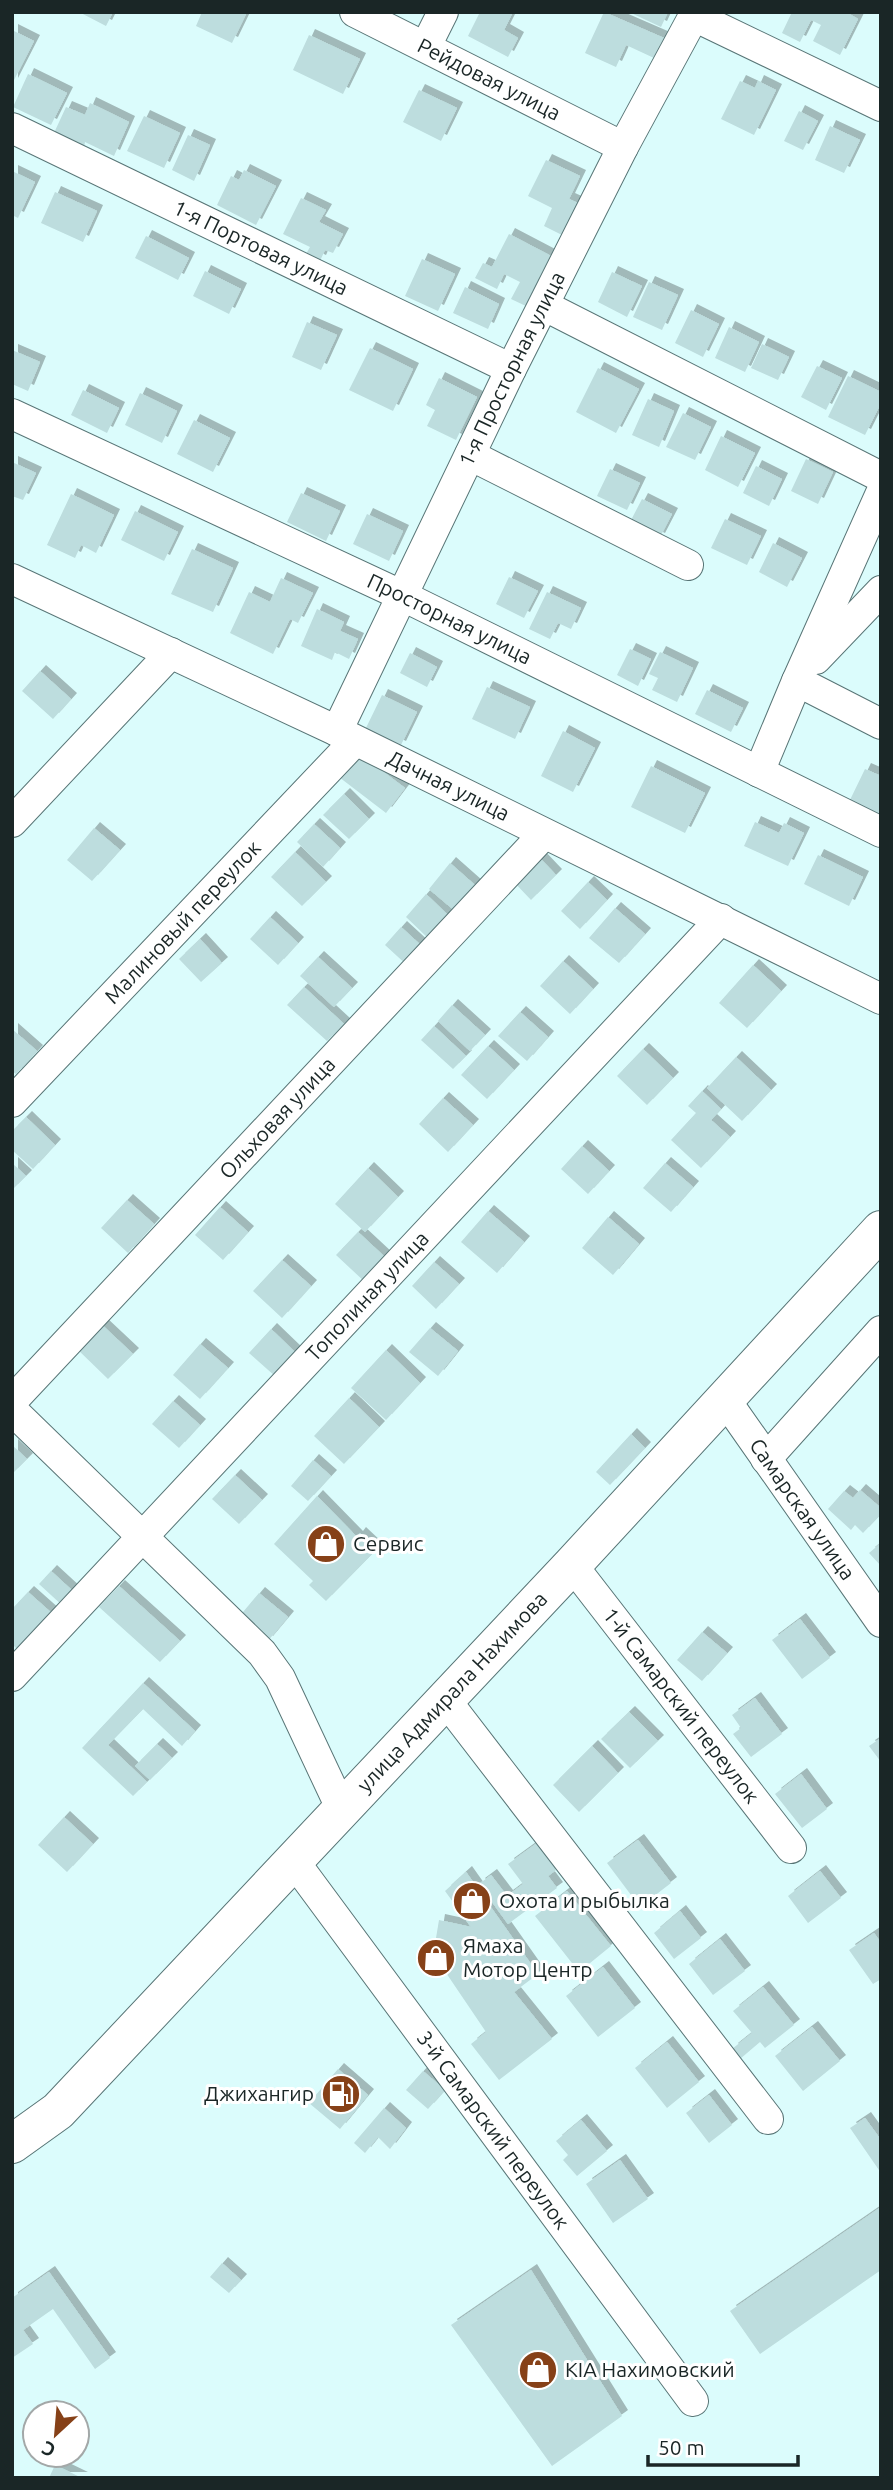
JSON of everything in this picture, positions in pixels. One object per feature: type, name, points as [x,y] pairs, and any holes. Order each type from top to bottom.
[{"type":"main road","name":"улица Адмирала Нахимова","points":[[12,2144],[58,2111],[572,1565],[723,1398],[881,1230]]},
{"type":"street","name":"Рейдовая улица","points":[[355,12],[623,147]]},
{"type":"street","points":[[426,46],[443,12]]},
{"type":"street","points":[[695,14],[881,106]]},
{"type":"street","name":"1-я Просторная улица","points":[[345,736],[403,596],[511,369],[623,147],[695,14]]},
{"type":"street","name":"1-я Портовая улица","points":[[12,128],[511,369]]},
{"type":"street","points":[[545,306],[881,477]]},
{"type":"street","name":"Просторная улица","points":[[12,414],[403,596],[881,832]]},
{"type":"street","points":[[470,455],[688,565]]},
{"type":"street","points":[[759,772],[881,493]]},
{"type":"street","name":"Дачная улица","points":[[12,579],[345,736],[881,999]]},
{"type":"street","points":[[797,681],[881,591]]},
{"type":"street","points":[[12,822],[171,653]]},
{"type":"street","points":[[797,681],[881,724]]},
{"type":"street","name":"Малиновый переулок","points":[[12,1102],[345,736]]},
{"type":"street","name":"Ольховая улица","points":[[12,1401],[544,834]]},
{"type":"street","name":"Тополиная улица","points":[[12,1676],[721,919]]},
{"type":"street","points":[[766,1459],[881,1331]]},
{"type":"street","name":"Самарская улица","points":[[723,1398],[881,1622]]},
{"type":"street","points":[[12,1410],[262,1654],[280,1678],[341,1808]]},
{"type":"street","name":"1-й Самарский переулок","points":[[572,1565],[791,1848]]},
{"type":"street","points":[[444,1698],[768,2119]]},
{"type":"street","name":"3-й Самарский переулок","points":[[293,1860],[693,2401]]},
{"type":"building","points":[[79,12],[113,12],[106,26]]},
{"type":"building","points":[[202,12],[247,12],[232,43],[196,26]]},
{"type":"building","points":[[480,12],[513,12],[504,30],[518,38],[508,57],[468,36]]},
{"type":"building","points":[[604,12],[664,38],[654,58],[626,45],[616,67],[585,53]]},
{"type":"building","points":[[629,12],[668,12],[661,27]]},
{"type":"building","points":[[792,12],[846,12],[858,19],[840,55],[813,41],[821,25],[811,20],[800,42],[782,33]]},
{"type":"building","points":[[12,30],[34,41],[12,84]]},
{"type":"building","points":[[309,35],[360,59],[343,94],[293,70]]},
{"type":"building","points":[[28,74],[67,93],[51,125],[13,107]]},
{"type":"building","points":[[740,81],[755,88],[758,81],[776,90],[754,135],[721,119]]},
{"type":"building","points":[[419,90],[457,108],[441,141],[403,122]]},
{"type":"building","points":[[90,103],[129,122],[114,156],[85,142],[84,148],[54,133],[66,107],[85,115]]},
{"type":"building","points":[[799,111],[818,121],[803,150],[784,141]]},
{"type":"building","points":[[144,116],[180,133],[164,168],[127,151]]},
{"type":"building","points":[[830,126],[860,140],[844,173],[815,160]]},
{"type":"building","points":[[188,135],[210,145],[194,181],[172,170]]},
{"type":"building","points":[[546,160],[580,176],[569,199],[580,204],[564,236],[544,226],[552,208],[528,196]]},
{"type":"building","points":[[244,170],[276,186],[256,225],[217,205],[231,176],[239,180]]},
{"type":"building","points":[[12,171],[35,182],[18,218],[12,215]]},
{"type":"building","points":[[55,192],[97,211],[83,242],[41,223]]},
{"type":"building","points":[[301,198],[326,210],[319,222],[343,234],[333,253],[325,250],[320,261],[306,254],[310,247],[283,234]]},
{"type":"building","points":[[509,234],[553,257],[528,307],[511,299],[520,282],[504,274],[497,289],[475,278],[483,263],[492,267]]},
{"type":"building","points":[[146,236],[189,258],[178,280],[135,258]]},
{"type":"building","points":[[422,259],[455,274],[438,311],[405,296]]},
{"type":"building","points":[[205,271],[241,289],[229,314],[193,296]]},
{"type":"building","points":[[612,272],[642,286],[627,317],[598,302]]},
{"type":"building","points":[[649,282],[678,295],[662,330],[633,317]]},
{"type":"building","points":[[465,287],[499,304],[488,329],[453,313]]},
{"type":"building","points":[[691,310],[719,324],[703,357],[675,343]]},
{"type":"building","points":[[307,322],[337,335],[321,370],[292,357]]},
{"type":"building","points":[[729,327],[759,342],[745,372],[715,358]]},
{"type":"building","points":[[762,344],[789,357],[778,380],[751,368]]},
{"type":"building","points":[[370,348],[413,369],[393,411],[349,390]]},
{"type":"building","points":[[12,350],[40,362],[28,391],[12,384]]},
{"type":"building","points":[[817,366],[842,378],[826,410],[801,397]]},
{"type":"building","points":[[598,368],[639,389],[616,433],[576,412]]},
{"type":"building","points":[[848,376],[881,392],[881,403],[865,435],[828,417]]},
{"type":"building","points":[[439,378],[477,397],[456,440],[427,426],[435,410],[426,405]]},
{"type":"building","points":[[83,390],[119,408],[107,433],[71,415]]},
{"type":"building","points":[[140,393],[177,411],[162,443],[125,425]]},
{"type":"building","points":[[648,399],[674,411],[659,447],[632,435]]},
{"type":"building","points":[[683,413],[711,427],[695,460],[666,447]]},
{"type":"building","points":[[194,420],[230,438],[213,472],[177,454]]},
{"type":"building","points":[[721,436],[755,453],[738,487],[705,470]]},
{"type":"building","points":[[806,459],[833,472],[818,504],[791,491]]},
{"type":"building","points":[[12,462],[36,473],[23,500],[12,496]]},
{"type":"building","points":[[756,466],[782,479],[769,506],[743,493]]},
{"type":"building","points":[[610,469],[640,483],[627,510],[597,496]]},
{"type":"building","points":[[301,493],[340,511],[326,541],[287,522]]},
{"type":"building","points":[[71,494],[114,515],[96,553],[81,545],[75,558],[47,545]]},
{"type":"building","points":[[642,499],[672,514],[659,539],[629,524]]},
{"type":"building","points":[[135,511],[178,532],[164,561],[121,540]]},
{"type":"building","points":[[367,514],[403,531],[389,561],[353,544]]},
{"type":"building","points":[[725,519],[761,536],[747,565],[711,548]]},
{"type":"building","points":[[773,543],[802,558],[787,587],[759,572]]},
{"type":"building","points":[[192,549],[233,568],[213,612],[171,594]]},
{"type":"building","points":[[509,577],[538,591],[524,618],[496,604]]},
{"type":"building","points":[[281,578],[313,593],[298,623],[290,619],[273,654],[230,633],[249,592],[270,602]]},
{"type":"building","points":[[547,592],[581,608],[571,629],[558,623],[550,639],[529,629]]},
{"type":"building","points":[[317,609],[344,622],[340,631],[358,639],[349,659],[335,652],[332,660],[301,646]]},
{"type":"building","points":[[630,649],[651,659],[638,686],[617,675]]},
{"type":"building","points":[[660,652],[693,668],[677,702],[652,690],[658,678],[649,674]]},
{"type":"building","points":[[410,653],[437,667],[427,687],[400,673]]},
{"type":"building","points":[[40,671],[71,699],[53,719],[22,691]]},
{"type":"building","points":[[487,687],[530,707],[515,739],[472,719]]},
{"type":"building","points":[[707,690],[743,708],[731,732],[695,714]]},
{"type":"building","points":[[382,695],[417,712],[400,747],[365,730]]},
{"type":"building","points":[[563,731],[595,748],[573,792],[541,776]]},
{"type":"building","points":[[354,750],[405,788],[386,813],[335,774]]},
{"type":"building","points":[[651,766],[705,793],[685,833],[631,807]]},
{"type":"building","points":[[865,769],[881,776],[881,818],[849,802]]},
{"type":"building","points":[[344,794],[369,819],[349,839],[323,815]]},
{"type":"building","points":[[755,822],[779,833],[784,823],[804,833],[788,866],[744,846]]},
{"type":"building","points":[[314,824],[340,848],[323,867],[297,842]]},
{"type":"building","points":[[94,828],[120,850],[92,881],[67,860]]},
{"type":"building","points":[[295,852],[326,882],[302,906],[271,877]]},
{"type":"building","points":[[537,855],[556,875],[531,900],[512,880]]},
{"type":"building","points":[[818,855],[863,877],[849,906],[804,884]]},
{"type":"building","points":[[450,863],[476,886],[455,911],[429,889]]},
{"type":"building","points":[[588,882],[607,900],[580,929],[561,911]]},
{"type":"building","points":[[426,894],[451,918],[430,940],[406,917]]},
{"type":"building","points":[[615,908],[645,934],[619,963],[589,938]]},
{"type":"building","points":[[270,917],[298,943],[278,965],[250,939]]},
{"type":"building","points":[[401,927],[425,949],[409,967],[385,945]]},
{"type":"building","points":[[200,939],[222,963],[201,982],[179,959]]},
{"type":"building","points":[[318,957],[352,988],[334,1007],[300,976]]},
{"type":"building","points":[[563,961],[593,989],[570,1014],[540,986]]},
{"type":"building","points":[[753,965],[781,991],[747,1028],[719,1003]]},
{"type":"building","points":[[304,987],[344,1024],[327,1041],[287,1005]]},
{"type":"building","points":[[452,1005],[485,1035],[470,1051],[438,1021]]},
{"type":"building","points":[[520,1012],[548,1037],[527,1061],[498,1036]]},
{"type":"building","points":[[434,1026],[466,1056],[453,1069],[421,1040]]},
{"type":"building","points":[[12,1029],[37,1051],[16,1074],[12,1071]]},
{"type":"building","points":[[488,1046],[514,1070],[487,1099],[461,1075]]},
{"type":"building","points":[[643,1049],[673,1078],[647,1105],[617,1076]]},
{"type":"building","points":[[736,1057],[771,1090],[742,1121],[707,1088]]},
{"type":"building","points":[[702,1091],[721,1109],[711,1120],[730,1137],[701,1168],[671,1140],[696,1113],[688,1106]]},
{"type":"building","points":[[443,1098],[473,1125],[448,1152],[419,1124]]},
{"type":"building","points":[[26,1117],[55,1145],[33,1169],[12,1150],[12,1131]]},
{"type":"building","points":[[582,1146],[609,1171],[588,1194],[561,1169]]},
{"type":"building","points":[[12,1163],[26,1176],[12,1190]]},
{"type":"building","points":[[665,1163],[693,1187],[671,1212],[643,1188]]},
{"type":"building","points":[[368,1168],[398,1197],[365,1232],[335,1204]]},
{"type":"building","points":[[127,1200],[154,1224],[128,1253],[101,1228]]},
{"type":"building","points":[[220,1207],[248,1232],[223,1260],[195,1235]]},
{"type":"building","points":[[488,1211],[524,1242],[497,1273],[461,1242]]},
{"type":"building","points":[[608,1217],[639,1244],[613,1275],[582,1248]]},
{"type":"building","points":[[358,1232],[387,1259],[366,1283],[336,1255]]},
{"type":"building","points":[[282,1260],[311,1286],[282,1318],[253,1291]]},
{"type":"building","points":[[434,1262],[459,1284],[436,1309],[412,1286]]},
{"type":"building","points":[[100,1323],[133,1354],[108,1379],[76,1348]]},
{"type":"building","points":[[430,1328],[458,1351],[438,1376],[409,1352]]},
{"type":"building","points":[[271,1329],[297,1354],[276,1377],[249,1353]]},
{"type":"building","points":[[200,1344],[228,1368],[200,1399],[173,1375]]},
{"type":"building","points":[[386,1350],[420,1383],[386,1420],[351,1388]]},
{"type":"building","points":[[349,1398],[379,1427],[344,1464],[314,1436]]},
{"type":"building","points":[[173,1401],[200,1425],[179,1448],[152,1424]]},
{"type":"building","points":[[631,1434],[645,1448],[610,1485],[596,1472]]},
{"type":"building","points":[[12,1445],[27,1459],[12,1474]]},
{"type":"building","points":[[313,1460],[331,1476],[308,1501],[291,1486]]},
{"type":"building","points":[[235,1475],[262,1500],[239,1524],[212,1499]]},
{"type":"building","points":[[860,1490],[881,1508],[881,1514],[863,1533],[855,1525],[851,1530],[828,1509],[844,1491],[853,1498]]},
{"type":"building","points":[[317,1496],[357,1537],[360,1533],[377,1549],[326,1601],[309,1585],[313,1581],[274,1544]]},
{"type":"building","points":[[881,1543],[881,1566],[869,1553]]},
{"type":"building","points":[[51,1571],[76,1594],[64,1607],[39,1584]]},
{"type":"building","points":[[119,1586],[180,1641],[160,1662],[99,1607]]},
{"type":"building","points":[[28,1592],[55,1616],[21,1653],[12,1644],[12,1609]]},
{"type":"building","points":[[259,1593],[288,1617],[267,1642],[238,1618]]},
{"type":"building","points":[[800,1619],[830,1658],[802,1679],[772,1640]]},
{"type":"building","points":[[702,1632],[727,1653],[702,1681],[677,1660]]},
{"type":"building","points":[[143,1683],[195,1731],[182,1746],[143,1709],[108,1745],[147,1782],[133,1796],[82,1748]]},
{"type":"building","points":[[755,1698],[782,1734],[751,1757],[733,1734],[741,1728],[732,1715]]},
{"type":"building","points":[[629,1712],[658,1741],[630,1768],[601,1739]]},
{"type":"building","points":[[881,1738],[881,1762],[869,1746]]},
{"type":"building","points":[[157,1744],[172,1758],[150,1780],[135,1766]]},
{"type":"building","points":[[592,1746],[618,1773],[579,1812],[553,1785]]},
{"type":"building","points":[[801,1774],[827,1809],[802,1828],[775,1794]]},
{"type":"building","points":[[64,1817],[93,1844],[67,1872],[38,1845]]},
{"type":"building","points":[[638,1840],[671,1883],[640,1907],[607,1863]]},
{"type":"building","points":[[537,1843],[556,1870],[548,1876],[557,1888],[508,1924],[479,1884],[491,1875],[507,1896],[523,1884],[508,1864]]},
{"type":"building","points":[[820,1871],[841,1898],[808,1923],[788,1896]]},
{"type":"building","points":[[466,1872],[538,1974],[514,1992],[552,2039],[499,2080],[471,2044],[486,2032],[440,1964],[443,1945],[435,1944],[439,1920],[471,1927],[445,1891]]},
{"type":"building","points":[[567,1891],[611,1946],[579,1972],[535,1916]]},
{"type":"building","points":[[680,1911],[701,1938],[674,1959],[654,1933]]},
{"type":"building","points":[[874,1933],[881,1943],[881,1979],[873,1984],[849,1950]]},
{"type":"building","points":[[720,1939],[745,1971],[713,1995],[689,1964]]},
{"type":"building","points":[[603,1967],[635,2008],[598,2037],[566,1996]]},
{"type":"building","points":[[763,1987],[794,2025],[765,2048],[760,2042],[740,2059],[732,2049],[752,2033],[733,2011]]},
{"type":"building","points":[[812,2027],[840,2061],[803,2091],[775,2056]]},
{"type":"building","points":[[667,2042],[699,2082],[667,2108],[635,2068]]},
{"type":"building","points":[[338,2069],[368,2095],[340,2129],[309,2103]]},
{"type":"building","points":[[423,2071],[445,2090],[428,2109],[406,2090]]},
{"type":"building","points":[[709,2095],[732,2125],[709,2143],[686,2113]]},
{"type":"building","points":[[384,2108],[406,2128],[390,2149],[378,2137],[365,2153],[354,2143]]},
{"type":"building","points":[[865,2118],[881,2140],[881,2173],[850,2128]]},
{"type":"building","points":[[581,2120],[607,2151],[577,2176],[563,2160],[568,2155],[556,2141]]},
{"type":"building","points":[[620,2160],[648,2199],[613,2223],[586,2184]]},
{"type":"building","points":[[881,2207],[881,2270],[760,2354],[730,2311]]},
{"type":"building","points":[[222,2263],[241,2280],[229,2293],[210,2277]]},
{"type":"building","name":"KIA Нахимовский","points":[[531,2270],[622,2416],[552,2466],[451,2325]]},
{"type":"building","points":[[49,2272],[110,2358],[95,2369],[53,2309],[23,2330],[33,2344],[12,2358],[12,2298]]},
{"type":"building","points":[[53,2469],[63,2469],[82,2478],[49,2478]]},
{"type":"place","name":"Сервис","points":[[326,1544]]},
{"type":"place","name":"Охота и рыбылка","points":[[472,1901]]},
{"type":"place","name":"Ямаха Мотор Центр","points":[[436,1958]]},
{"type":"place","name":"Джихангир","points":[[341,2094]]},
{"type":"place","name":"KIA Нахимовский","points":[[538,2370]]}]
